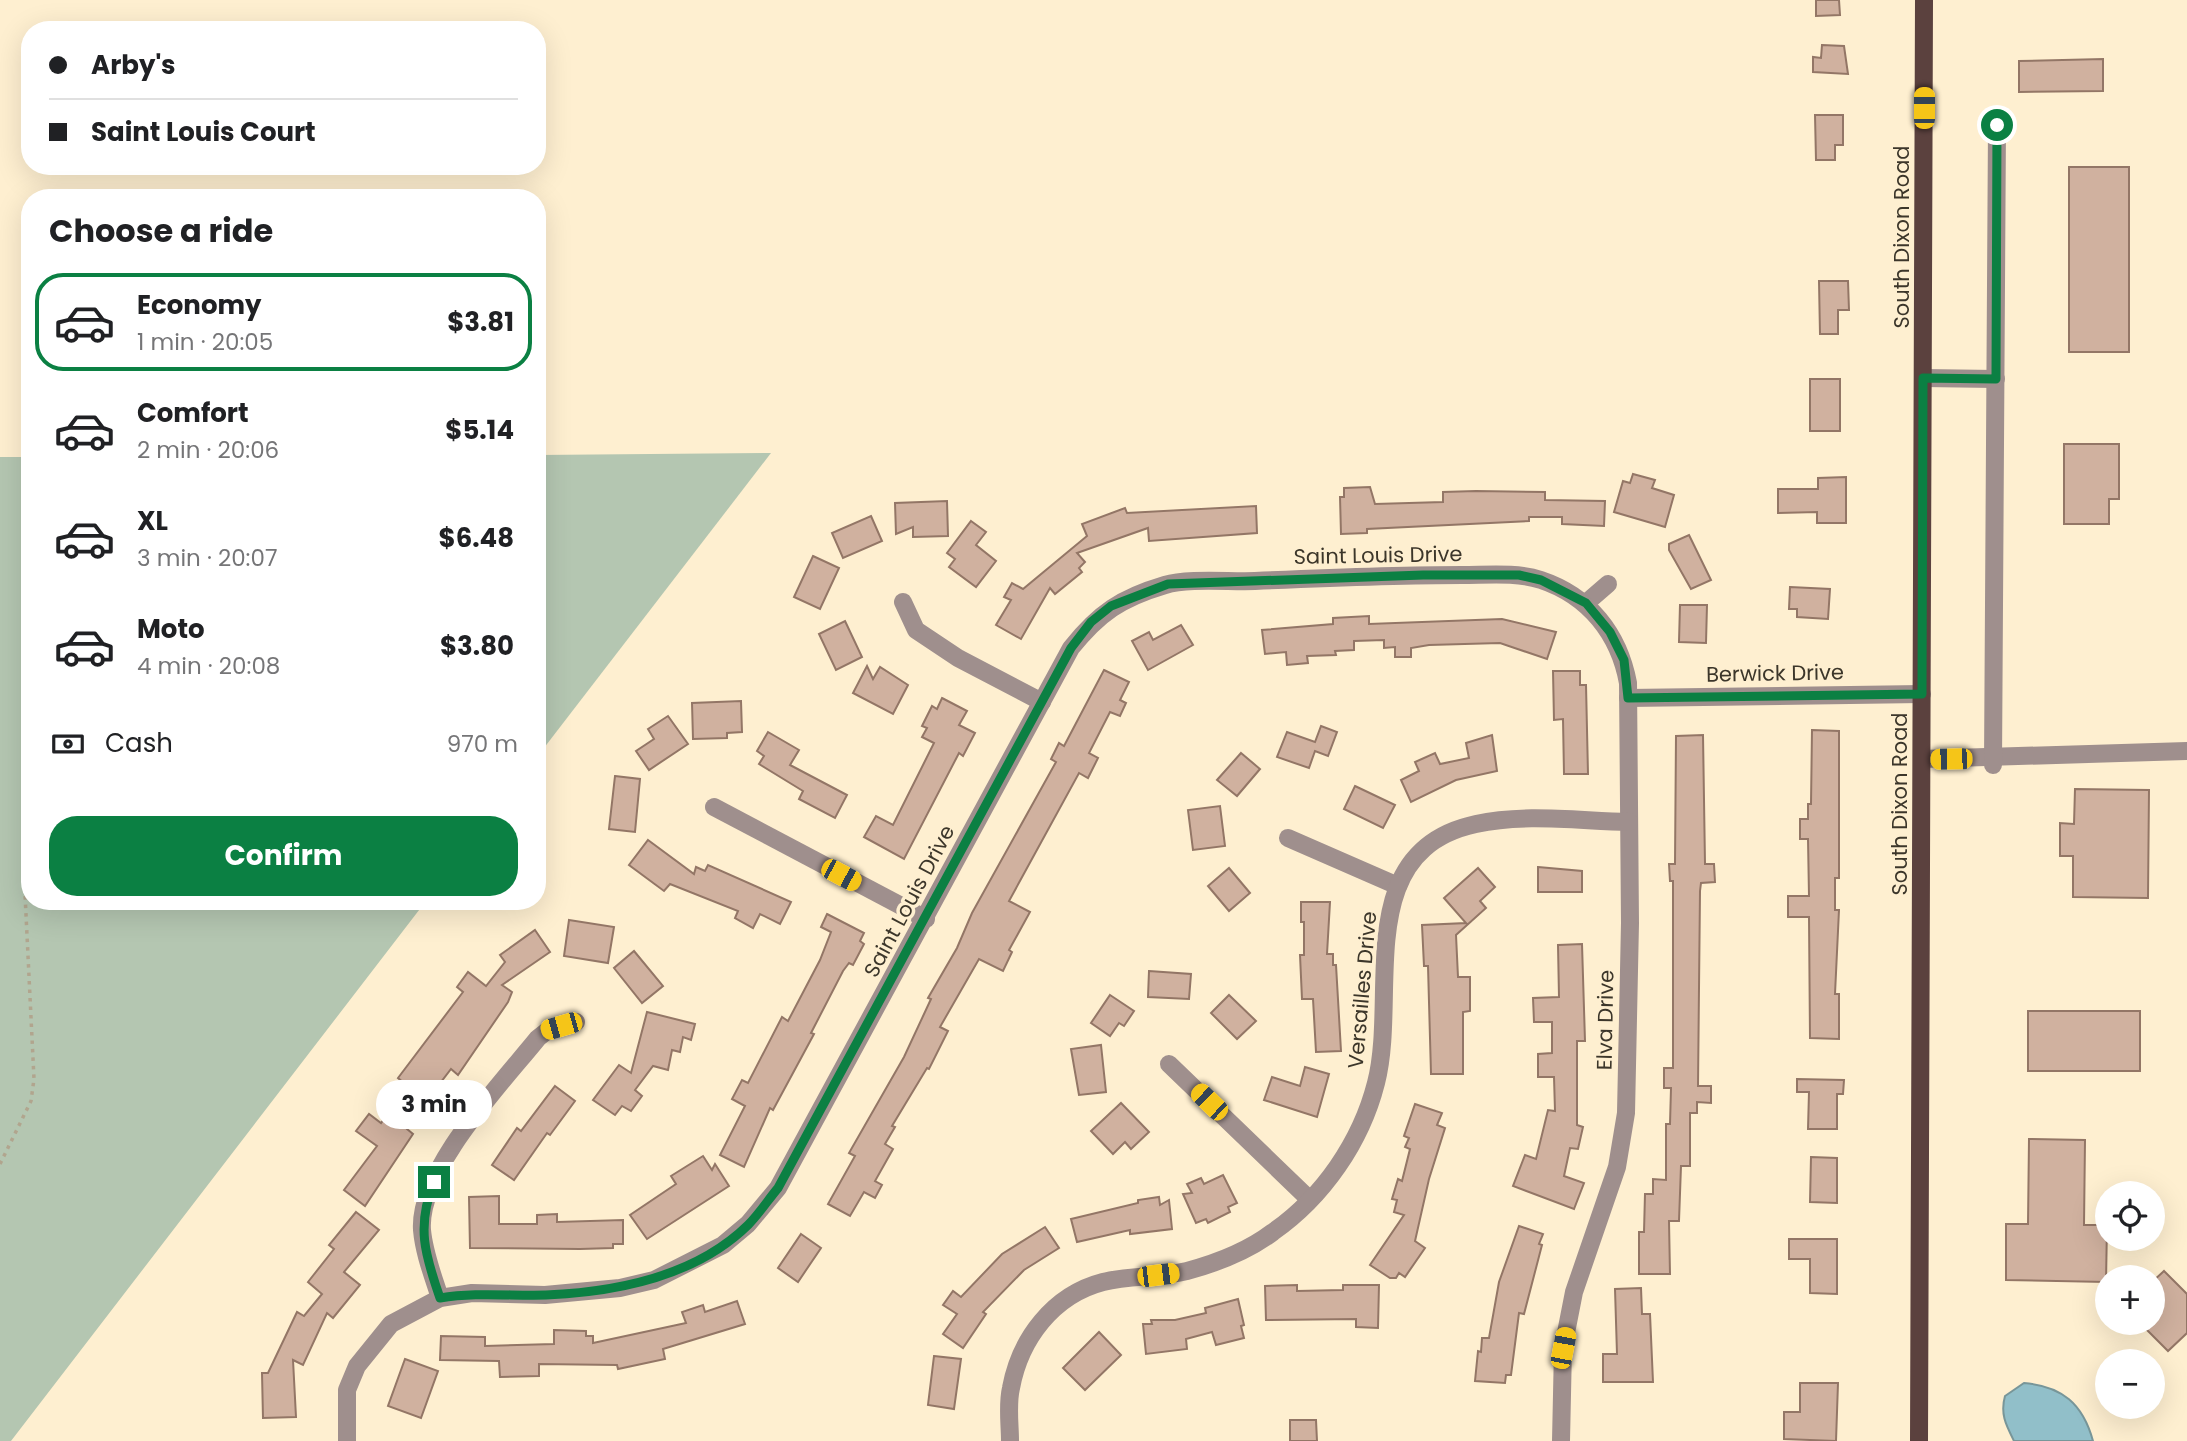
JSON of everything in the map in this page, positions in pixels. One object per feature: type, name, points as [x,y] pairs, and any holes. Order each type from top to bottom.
[{"type":"main road","name":"South Dixon Road","points":[[1919,1441],[1924,0]]},
{"type":"street","points":[[1993,762],[1997,125]]},
{"type":"street","points":[[1923,378],[1996,379]]},
{"type":"street","name":"Saint Louis Drive","points":[[347,1441],[347,1390],[357,1366],[391,1324],[440,1298],[472,1293],[545,1295],[620,1288],[654,1280],[723,1245],[748,1224],[778,1188],[1071,648],[1091,622],[1111,606],[1168,584],[1423,575],[1519,575],[1541,580],[1586,603]]},
{"type":"street","points":[[1586,603],[1608,584]]},
{"type":"street","points":[[903,602],[916,630],[958,658],[1042,702]]},
{"type":"street","name":"Elva Drive","points":[[1561,1441],[1563,1348],[1572,1303],[1617,1167],[1626,1113],[1628,698],[1624,660],[1610,632],[1586,603]]},
{"type":"street","name":"Berwick Drive","points":[[1628,698],[1922,694]]},
{"type":"street","points":[[1922,759],[1993,762],[2187,751]]},
{"type":"street","points":[[713,807],[926,919]]},
{"type":"street","name":"Versailles Drive","points":[[1010,1441],[1010,1390],[1021,1352],[1048,1313],[1083,1289],[1104,1282],[1185,1271],[1237,1254],[1274,1232],[1332,1175],[1352,1145],[1376,1084],[1382,1052],[1387,918],[1407,869],[1427,848],[1452,832],[1476,824],[1525,819],[1629,822]]},
{"type":"street","points":[[1288,838],[1398,886]]},
{"type":"street","points":[[440,1298],[429,1266],[422,1229],[425,1205],[443,1159],[538,1038],[547,1031],[576,1022]]},
{"type":"street","points":[[1169,1064],[1309,1199]]},
{"type":"path","points":[[0,1164],[31,1101],[34,1079],[26,910]]},
{"type":"green space","points":[[771,453],[546,745],[546,455]]},
{"type":"green space","points":[[0,457],[21,457],[21,910],[419,910],[11,1441],[0,1441]]},
{"type":"water","points":[[2024,1383],[2049,1388],[2069,1399],[2083,1417],[2093,1441],[2014,1441],[2005,1419],[2005,1396]]},
{"type":"building","points":[[1816,0],[1839,0],[1840,15],[1816,16]]},
{"type":"building","points":[[1822,45],[1844,46],[1848,74],[1813,72],[1813,57],[1821,58]]},
{"type":"building","points":[[2103,59],[2103,91],[2019,92],[2019,61]]},
{"type":"building","points":[[1815,115],[1843,115],[1843,145],[1835,145],[1835,160],[1816,160]]},
{"type":"building","points":[[2069,167],[2129,167],[2129,352],[2069,352]]},
{"type":"building","points":[[1819,281],[1848,281],[1849,310],[1838,310],[1838,334],[1820,334]]},
{"type":"building","points":[[1810,379],[1840,379],[1840,431],[1810,431]]},
{"type":"building","points":[[2064,444],[2119,444],[2119,499],[2109,499],[2109,524],[2064,524]]},
{"type":"building","points":[[1633,474],[1655,480],[1652,488],[1674,495],[1665,527],[1614,512],[1623,481],[1630,483]]},
{"type":"building","points":[[1846,477],[1846,523],[1817,523],[1817,512],[1778,513],[1778,489],[1818,489],[1818,478]]},
{"type":"building","points":[[1370,487],[1375,504],[1443,502],[1443,492],[1476,491],[1545,492],[1545,500],[1605,501],[1604,526],[1562,524],[1562,517],[1529,517],[1529,521],[1367,529],[1367,533],[1341,534],[1340,497],[1344,497],[1344,488]]},
{"type":"building","points":[[947,501],[948,536],[913,537],[913,527],[896,534],[895,503]]},
{"type":"building","points":[[1256,506],[1257,533],[1149,541],[1148,528],[1077,553],[1085,562],[1079,568],[1082,572],[1055,594],[1050,588],[1021,639],[996,625],[1011,600],[1004,597],[1012,583],[1023,589],[1087,536],[1082,524],[1125,508],[1127,513]]},
{"type":"building","points":[[871,516],[882,541],[843,558],[832,533]]},
{"type":"building","points":[[971,521],[986,532],[976,545],[996,561],[976,587],[949,567],[955,559],[947,553]]},
{"type":"building","points":[[1689,535],[1711,580],[1691,589],[1669,550],[1669,544]]},
{"type":"building","points":[[813,556],[839,568],[820,609],[794,597]]},
{"type":"building","points":[[1790,587],[1830,589],[1828,619],[1797,617],[1797,609],[1789,609]]},
{"type":"building","points":[[1680,605],[1707,605],[1706,643],[1679,642]]},
{"type":"building","points":[[1369,616],[1369,624],[1502,619],[1556,632],[1547,659],[1500,643],[1429,645],[1411,648],[1411,657],[1395,657],[1395,647],[1384,648],[1384,640],[1354,641],[1354,650],[1335,651],[1336,655],[1307,656],[1308,663],[1287,665],[1286,652],[1265,654],[1262,630],[1333,624],[1333,618]]},
{"type":"building","points":[[845,621],[862,657],[836,670],[819,634]]},
{"type":"building","points":[[1181,625],[1193,645],[1148,670],[1132,641],[1149,632],[1153,640]]},
{"type":"building","points":[[867,666],[873,679],[880,667],[908,685],[893,714],[853,693]]},
{"type":"building","points":[[1104,670],[1129,682],[1120,700],[1126,703],[1120,716],[1110,712],[1089,753],[1098,758],[1088,778],[1079,773],[1009,901],[1030,912],[1009,950],[1012,952],[1003,971],[979,959],[940,1027],[948,1031],[929,1069],[927,1068],[892,1126],[895,1127],[885,1144],[893,1149],[875,1181],[882,1185],[875,1198],[864,1192],[850,1216],[828,1204],[855,1156],[849,1153],[904,1057],[931,999],[928,998],[1056,762],[1051,759],[1059,743],[1064,746]]},
{"type":"building","points":[[1553,671],[1580,671],[1580,685],[1586,685],[1588,774],[1564,774],[1563,719],[1554,720]]},
{"type":"building","points":[[942,698],[967,711],[959,725],[975,733],[963,756],[959,753],[904,859],[864,837],[876,816],[893,825],[934,743],[922,737],[927,728],[922,726],[932,706],[937,709]]},
{"type":"building","points":[[741,701],[742,732],[727,733],[727,738],[693,739],[692,703]]},
{"type":"building","points":[[668,716],[688,744],[649,770],[636,751],[654,739],[648,729]]},
{"type":"building","points":[[1321,726],[1337,732],[1328,756],[1315,751],[1309,768],[1277,757],[1287,732],[1315,742]]},
{"type":"building","points":[[1812,730],[1839,731],[1839,878],[1835,878],[1835,910],[1839,910],[1835,994],[1839,994],[1839,1039],[1810,1038],[1809,917],[1788,917],[1788,896],[1809,896],[1808,839],[1800,839],[1800,819],[1808,819],[1808,804],[1811,804]]},
{"type":"building","points":[[768,732],[799,750],[790,765],[847,795],[835,818],[799,799],[803,791],[759,764],[764,756],[757,751]]},
{"type":"building","points":[[1492,735],[1497,771],[1456,780],[1411,802],[1401,780],[1419,771],[1415,762],[1435,753],[1440,764],[1469,758],[1466,743]]},
{"type":"building","points":[[1703,735],[1705,864],[1714,864],[1715,882],[1701,883],[1700,891],[1698,1086],[1711,1086],[1711,1103],[1697,1102],[1697,1113],[1690,1113],[1690,1166],[1681,1166],[1679,1221],[1669,1221],[1670,1274],[1639,1274],[1639,1232],[1644,1232],[1645,1194],[1653,1194],[1653,1179],[1666,1180],[1666,1124],[1670,1124],[1671,1088],[1664,1088],[1664,1068],[1673,1068],[1673,881],[1670,881],[1669,864],[1675,864],[1676,736]]},
{"type":"building","points":[[1241,753],[1260,769],[1237,796],[1217,780]]},
{"type":"building","points":[[615,776],[640,779],[635,832],[609,829]]},
{"type":"building","points":[[1355,786],[1395,805],[1383,828],[1344,809]]},
{"type":"building","points":[[2075,789],[2149,790],[2148,898],[2073,897],[2073,856],[2060,856],[2060,823],[2074,824]]},
{"type":"building","points":[[1220,806],[1225,846],[1193,850],[1188,810]]},
{"type":"building","points":[[648,840],[694,874],[696,867],[705,871],[708,865],[791,902],[780,924],[760,914],[753,928],[735,918],[738,911],[670,884],[664,891],[629,865]]},
{"type":"building","points":[[1538,867],[1582,871],[1582,892],[1538,892]]},
{"type":"building","points":[[1229,868],[1250,893],[1229,911],[1208,886]]},
{"type":"building","points":[[1478,868],[1495,887],[1480,901],[1486,908],[1456,935],[1458,977],[1470,977],[1470,1011],[1463,1012],[1463,1074],[1431,1074],[1428,966],[1424,966],[1422,925],[1466,923],[1444,898]]},
{"type":"building","points":[[1301,902],[1330,902],[1327,954],[1333,954],[1333,965],[1336,965],[1341,1051],[1316,1052],[1313,999],[1302,999],[1300,955],[1304,955],[1304,922],[1301,922]]},
{"type":"building","points":[[827,914],[864,933],[860,941],[864,944],[853,965],[849,963],[843,971],[811,1033],[814,1034],[773,1110],[770,1108],[744,1167],[720,1155],[745,1106],[732,1099],[742,1080],[748,1083],[782,1017],[788,1021],[820,960],[831,932],[821,927]]},
{"type":"building","points":[[569,920],[614,927],[608,963],[564,956]]},
{"type":"building","points":[[535,930],[550,952],[502,985],[512,992],[508,1002],[458,1075],[451,1069],[412,1120],[407,1129],[413,1134],[365,1206],[344,1190],[377,1146],[356,1131],[369,1114],[381,1123],[401,1096],[398,1093],[405,1084],[398,1078],[463,992],[457,987],[468,972],[486,986],[505,962],[500,955]]},
{"type":"building","points":[[1582,944],[1585,1041],[1577,1041],[1577,1125],[1583,1127],[1578,1149],[1570,1148],[1564,1176],[1584,1183],[1574,1209],[1513,1186],[1525,1155],[1536,1159],[1548,1110],[1555,1111],[1554,1077],[1538,1077],[1538,1054],[1552,1053],[1552,1022],[1534,1022],[1533,998],[1559,997],[1558,945]]},
{"type":"building","points":[[634,951],[663,986],[642,1003],[614,968]]},
{"type":"building","points":[[1149,971],[1191,974],[1189,999],[1148,997]]},
{"type":"building","points":[[1110,995],[1134,1011],[1124,1026],[1119,1023],[1110,1036],[1091,1023]]},
{"type":"building","points":[[1229,995],[1256,1021],[1237,1039],[1211,1013]]},
{"type":"building","points":[[2028,1011],[2140,1011],[2140,1071],[2028,1071]]},
{"type":"building","points":[[647,1012],[695,1024],[691,1040],[683,1037],[680,1052],[672,1050],[668,1070],[653,1066],[635,1090],[642,1096],[631,1111],[622,1106],[615,1115],[593,1100],[619,1065],[631,1073]]},
{"type":"building","points":[[1101,1045],[1106,1092],[1079,1095],[1071,1049]]},
{"type":"building","points":[[1305,1067],[1329,1074],[1317,1117],[1264,1100],[1272,1077],[1300,1086]]},
{"type":"building","points":[[1797,1079],[1844,1080],[1843,1094],[1837,1094],[1837,1129],[1808,1129],[1809,1092],[1797,1092]]},
{"type":"building","points":[[555,1086],[575,1101],[550,1135],[547,1133],[514,1180],[492,1165],[517,1128],[521,1131]]},
{"type":"building","points":[[1121,1103],[1149,1132],[1131,1149],[1125,1142],[1113,1154],[1091,1131]]},
{"type":"building","points":[[1415,1104],[1442,1113],[1437,1125],[1445,1128],[1429,1179],[1415,1241],[1425,1248],[1405,1277],[1399,1273],[1396,1278],[1390,1278],[1370,1265],[1404,1215],[1394,1212],[1397,1200],[1392,1199],[1398,1179],[1402,1181],[1410,1149],[1405,1147],[1409,1138],[1404,1136]]},
{"type":"building","points":[[2029,1139],[2085,1140],[2084,1225],[2095,1225],[2095,1251],[2107,1251],[2106,1265],[2095,1265],[2095,1282],[2006,1280],[2006,1224],[2028,1224]]},
{"type":"building","points":[[703,1156],[712,1170],[715,1164],[729,1186],[647,1239],[630,1215],[676,1184],[671,1176]]},
{"type":"building","points":[[1811,1157],[1837,1158],[1837,1203],[1810,1202]]},
{"type":"building","points":[[1223,1175],[1237,1203],[1228,1207],[1230,1212],[1208,1223],[1206,1219],[1196,1223],[1183,1194],[1192,1193],[1187,1184],[1201,1178],[1204,1184]]},
{"type":"building","points":[[499,1196],[499,1224],[537,1224],[537,1215],[557,1214],[557,1222],[623,1220],[623,1244],[613,1244],[613,1248],[580,1249],[470,1248],[469,1197]]},
{"type":"building","points":[[1159,1197],[1160,1205],[1169,1200],[1172,1229],[1130,1234],[1130,1230],[1077,1242],[1071,1219],[1138,1203],[1138,1200]]},
{"type":"building","points":[[356,1212],[379,1230],[344,1272],[360,1285],[333,1318],[327,1313],[303,1365],[293,1360],[296,1417],[263,1418],[262,1373],[268,1373],[297,1312],[304,1316],[322,1294],[308,1282],[334,1249],[329,1245]]},
{"type":"building","points":[[1519,1226],[1543,1234],[1524,1314],[1519,1313],[1511,1375],[1506,1375],[1505,1383],[1475,1381],[1478,1351],[1481,1352],[1482,1338],[1489,1338],[1499,1282]]},
{"type":"building","points":[[1045,1227],[1059,1248],[1024,1270],[983,1312],[986,1314],[963,1348],[943,1334],[957,1314],[943,1305],[953,1291],[961,1297],[1002,1254]]},
{"type":"building","points":[[801,1234],[821,1248],[798,1282],[778,1268]]},
{"type":"building","points":[[1789,1239],[1837,1239],[1837,1294],[1810,1293],[1810,1259],[1789,1259]]},
{"type":"building","points":[[2165,1272],[2187,1294],[2187,1333],[2168,1351],[2152,1335],[2165,1335]]},
{"type":"building","points":[[1297,1285],[1297,1291],[1343,1290],[1343,1285],[1379,1285],[1378,1328],[1356,1327],[1356,1319],[1266,1320],[1265,1286]]},
{"type":"building","points":[[1641,1288],[1642,1314],[1650,1314],[1653,1382],[1603,1382],[1603,1354],[1617,1354],[1615,1289]]},
{"type":"building","points":[[1238,1299],[1244,1338],[1216,1345],[1212,1332],[1186,1339],[1187,1349],[1146,1354],[1143,1324],[1152,1324],[1151,1320],[1175,1320],[1206,1313],[1205,1308]]},
{"type":"building","points":[[737,1301],[745,1324],[663,1349],[665,1359],[618,1369],[617,1365],[539,1364],[539,1376],[500,1377],[499,1361],[440,1360],[441,1336],[485,1337],[485,1346],[554,1344],[554,1330],[586,1331],[586,1336],[593,1336],[593,1343],[686,1323],[682,1312],[703,1305],[705,1312]]},
{"type":"building","points":[[1099,1332],[1121,1355],[1085,1390],[1063,1368]]},
{"type":"building","points":[[934,1356],[961,1359],[954,1409],[928,1405]]},
{"type":"building","points":[[405,1359],[438,1371],[421,1418],[388,1406]]},
{"type":"building","points":[[1800,1383],[1838,1383],[1836,1441],[1784,1439],[1784,1412],[1800,1412]]},
{"type":"building","points":[[1290,1420],[1316,1420],[1317,1441],[1290,1441]]},
{"type":"route","points":[[434,1182],[425,1205],[422,1229],[429,1266],[440,1298],[472,1293],[545,1295],[620,1288],[654,1280],[723,1245],[748,1224],[778,1188],[1071,648],[1091,622],[1111,606],[1168,584],[1423,575],[1519,575],[1541,580],[1586,603],[1610,632],[1624,660],[1628,698],[1922,694],[1923,378],[1996,379],[1997,125]]}]
